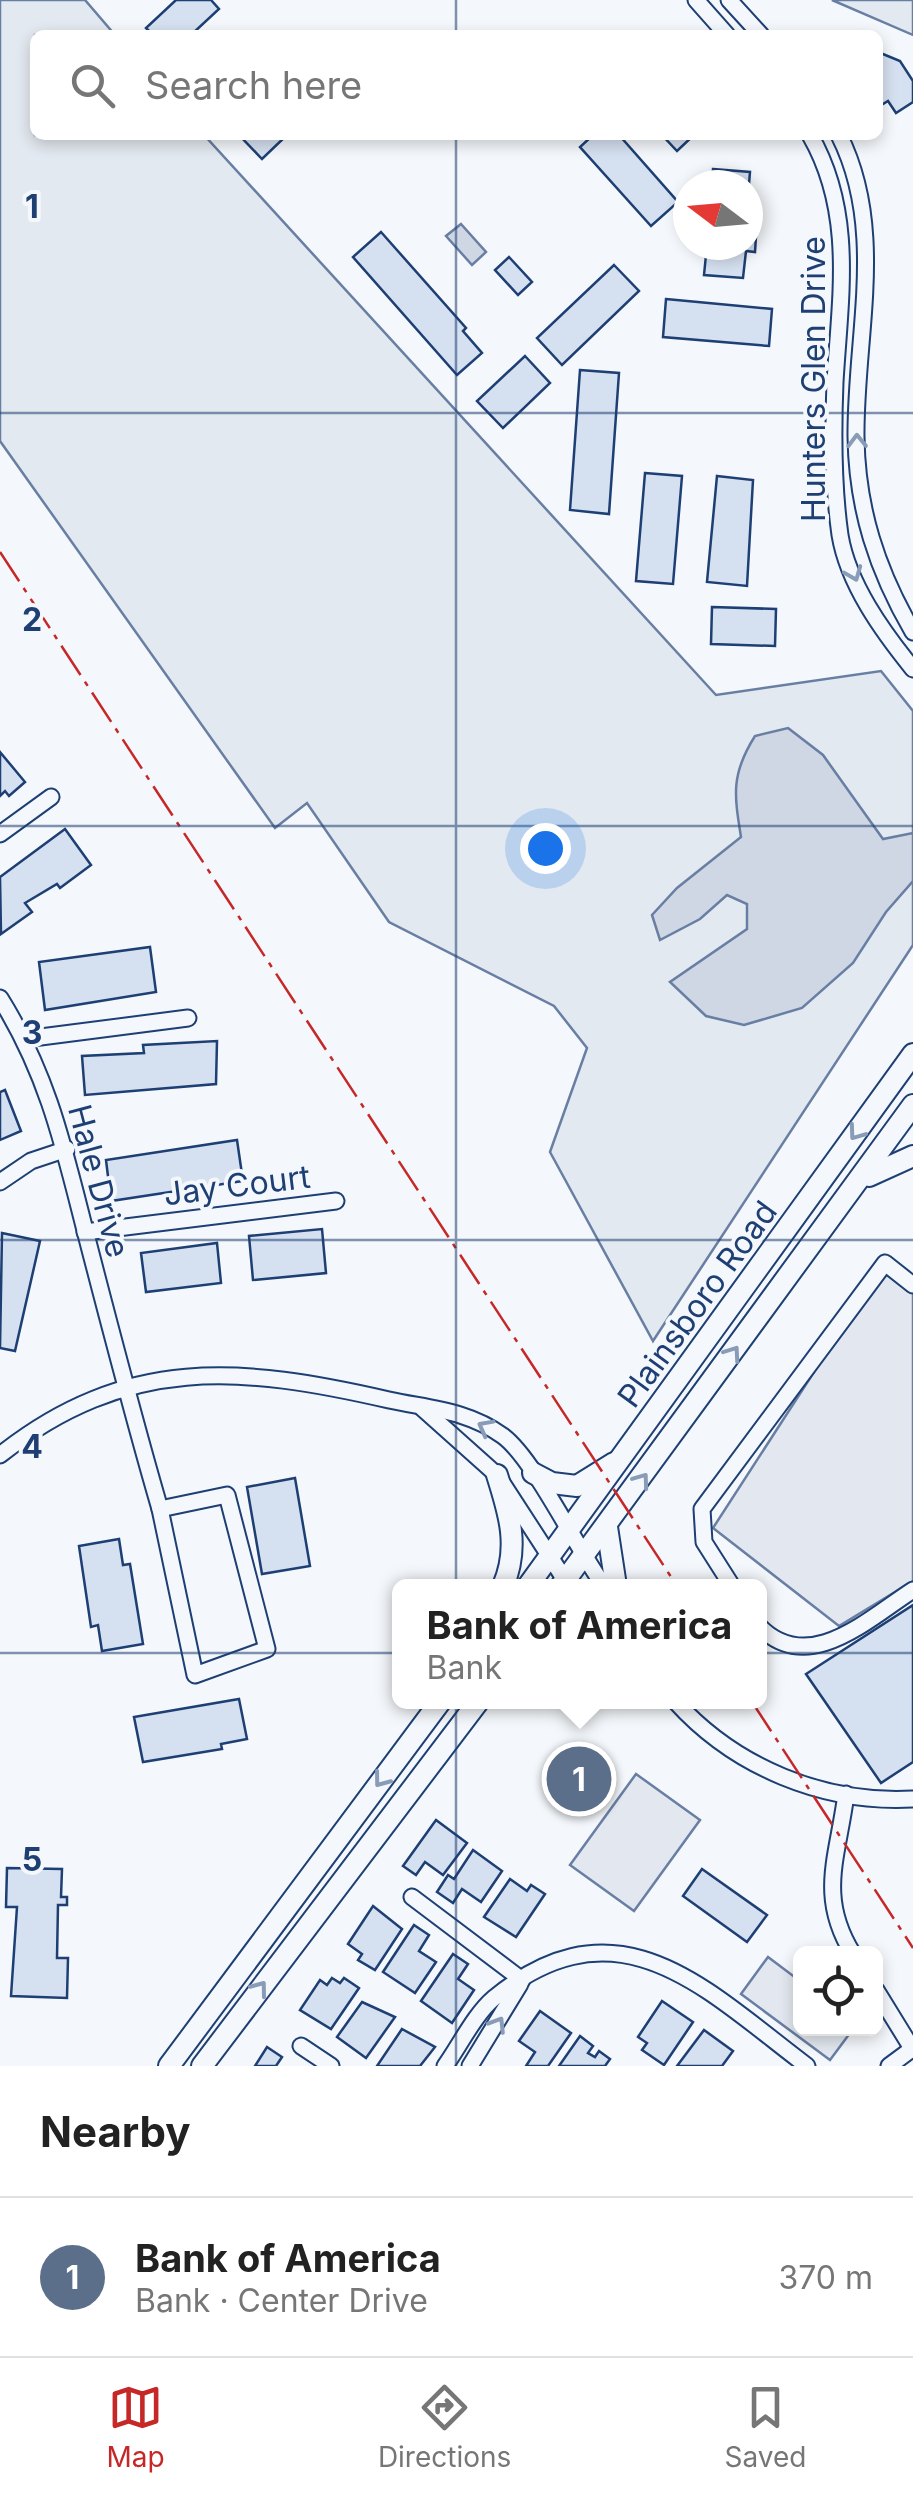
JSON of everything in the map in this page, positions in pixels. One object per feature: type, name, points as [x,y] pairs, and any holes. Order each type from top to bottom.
[{"type":"street","points":[[696,0],[723,30]]},
{"type":"street","points":[[729,0],[756,30]]},
{"type":"street","name":"Hunters Glen Drive","points":[[812,140],[829,174],[841,221],[843,282],[834,436],[840,539],[866,604],[913,669]]},
{"type":"street","name":"Hunters Glen Drive","points":[[841,140],[860,200],[867,269],[856,438],[860,501],[886,585],[913,632]]},
{"type":"street","points":[[0,834],[51,797]]},
{"type":"street","name":"Hale Drive","points":[[0,998],[26,1039],[67,1149],[124,1388],[160,1509],[196,1675],[267,1649],[227,1495],[160,1509]]},
{"type":"street","points":[[26,1039],[188,1018]]},
{"type":"street","name":"Plainsboro Road","points":[[533,1579],[913,1054]]},
{"type":"street","name":"Plainsboro Road","points":[[569,1579],[913,1105]]},
{"type":"street","points":[[0,1182],[31,1161],[67,1149]]},
{"type":"street","points":[[843,1203],[875,1170],[913,1156]]},
{"type":"street","name":"Jay Court","points":[[85,1232],[336,1201]]},
{"type":"street","points":[[728,1579],[704,1542],[702,1508],[886,1262],[913,1285]]},
{"type":"street","points":[[0,1455],[35,1427],[124,1388],[220,1374],[292,1378],[422,1408],[445,1407],[490,1428],[523,1455],[599,1579]]},
{"type":"street","points":[[422,1408],[498,1474],[562,1579]]},
{"type":"street","points":[[533,1473],[552,1483],[577,1486],[627,1453]]},
{"type":"street","points":[[498,1474],[514,1530],[506,1579]]},
{"type":"street","points":[[606,1527],[615,1579]]},
{"type":"street","points":[[767,1634],[800,1647],[827,1646],[913,1590]]},
{"type":"street","points":[[170,2066],[435,1709]]},
{"type":"street","points":[[202,2066],[473,1709]]},
{"type":"street","points":[[683,1709],[729,1752],[781,1776],[846,1794],[913,1800]]},
{"type":"street","points":[[846,1794],[830,1894],[834,1924],[848,1946]]},
{"type":"street","points":[[412,1897],[522,1980]]},
{"type":"street","points":[[445,2066],[492,2000],[546,1962],[574,1956],[647,1957],[686,1974],[807,2066]]},
{"type":"street","points":[[474,2061],[522,1980]]},
{"type":"street","points":[[883,2001],[913,2050],[888,2066]]},
{"type":"street","points":[[461,2044],[474,2061],[492,2066]]},
{"type":"street","points":[[301,2046],[331,2066]]},
{"type":"shaded area","points":[[0,0],[85,0],[111,30],[30,30],[30,140],[209,140],[716,695],[881,671],[913,711],[913,945],[653,1341],[550,1152],[587,1048],[554,1006],[389,922],[307,803],[275,828],[0,441]]},
{"type":"shaded area","points":[[832,0],[913,0],[913,35]]},
{"type":"shaded area","points":[[461,224],[486,252],[472,265],[446,236]]},
{"type":"shaded area","points":[[788,728],[823,755],[883,839],[913,833],[913,881],[886,912],[853,963],[802,1008],[744,1025],[706,1016],[670,982],[747,929],[747,904],[727,895],[700,919],[660,940],[652,915],[677,888],[741,837],[736,796],[742,762],[755,736]]},
{"type":"shaded area","points":[[882,1267],[913,1293],[913,1581],[839,1626],[713,1528]]},
{"type":"shaded area","points":[[636,1774],[700,1820],[634,1911],[570,1865]]},
{"type":"shaded area","points":[[768,1957],[793,1976],[793,2033],[741,1994]]},
{"type":"shaded area","points":[[798,2036],[848,2036],[830,2060]]},
{"type":"building","points":[[176,0],[211,0],[219,9],[196,30],[146,28]]},
{"type":"building","points":[[883,54],[900,61],[913,81],[913,102],[896,113],[888,101],[883,104]]},
{"type":"building","points":[[244,140],[282,140],[262,159]]},
{"type":"building","points":[[588,140],[623,140],[673,196],[673,206],[651,226],[580,147]]},
{"type":"building","points":[[667,140],[689,140],[677,151]]},
{"type":"building","points":[[381,232],[466,328],[463,331],[482,353],[457,375],[353,257]]},
{"type":"building","points":[[509,257],[532,282],[518,295],[495,270]]},
{"type":"building","points":[[706,260],[745,260],[743,278],[704,275]]},
{"type":"building","points":[[614,265],[639,291],[562,365],[537,338]]},
{"type":"building","points":[[666,299],[772,309],[769,346],[663,337]]},
{"type":"building","points":[[525,356],[550,383],[503,428],[477,401]]},
{"type":"building","points":[[580,370],[619,373],[609,514],[570,510]]},
{"type":"building","points":[[645,473],[682,476],[673,584],[636,581]]},
{"type":"building","points":[[717,476],[753,480],[747,586],[707,582]]},
{"type":"building","points":[[712,607],[776,609],[775,646],[711,644]]},
{"type":"building","points":[[0,752],[25,782],[9,796],[5,791],[0,796]]},
{"type":"building","points":[[65,829],[91,865],[60,888],[57,884],[25,903],[32,912],[1,934],[0,877]]},
{"type":"building","points":[[150,947],[156,992],[45,1010],[39,962]]},
{"type":"building","points":[[217,1041],[216,1084],[85,1095],[82,1056],[144,1053],[143,1045]]},
{"type":"building","points":[[5,1090],[21,1131],[0,1140],[0,1092]]},
{"type":"building","points":[[237,1140],[243,1181],[111,1201],[106,1160]]},
{"type":"building","points":[[322,1229],[326,1273],[253,1280],[249,1236]]},
{"type":"building","points":[[2,1233],[40,1241],[15,1351],[0,1348]]},
{"type":"building","points":[[217,1243],[221,1283],[146,1292],[141,1253]]},
{"type":"building","points":[[295,1478],[310,1566],[262,1574],[247,1487]]},
{"type":"building","points":[[119,1539],[123,1565],[130,1564],[143,1644],[102,1651],[98,1625],[91,1627],[79,1546]]},
{"type":"building","points":[[913,1605],[913,1762],[881,1783],[806,1674]]},
{"type":"building","points":[[239,1699],[247,1739],[221,1744],[222,1749],[143,1762],[134,1717]]},
{"type":"building","points":[[436,1820],[467,1843],[443,1875],[425,1862],[416,1875],[403,1866]]},
{"type":"building","points":[[473,1850],[502,1871],[481,1902],[462,1889],[453,1903],[437,1892],[448,1875],[454,1879]]},
{"type":"building","points":[[7,1868],[62,1869],[61,1897],[67,1897],[67,1905],[58,1905],[57,1958],[68,1958],[67,1998],[11,1996],[17,1907],[6,1907]]},
{"type":"building","points":[[702,1869],[767,1915],[747,1942],[683,1896]]},
{"type":"building","points":[[510,1879],[527,1891],[531,1885],[545,1894],[516,1937],[484,1917]]},
{"type":"building","points":[[373,1906],[402,1929],[375,1970],[358,1960],[362,1954],[348,1944]]},
{"type":"building","points":[[414,1925],[429,1935],[419,1951],[436,1962],[415,1993],[383,1972]]},
{"type":"building","points":[[453,1954],[468,1964],[458,1979],[474,1990],[452,2023],[421,2001]]},
{"type":"building","points":[[332,1978],[340,1983],[344,1978],[359,1988],[331,2029],[300,2010],[320,1980],[327,1985]]},
{"type":"building","points":[[662,2001],[693,2022],[664,2065],[642,2050],[647,2043],[638,2037]]},
{"type":"building","points":[[362,2002],[395,2017],[366,2058],[337,2037]]},
{"type":"building","points":[[540,2011],[571,2033],[548,2066],[526,2066],[535,2052],[519,2041]]},
{"type":"building","points":[[402,2029],[435,2047],[420,2066],[377,2066]]},
{"type":"building","points":[[704,2030],[733,2051],[722,2066],[677,2066]]},
{"type":"building","points":[[580,2036],[593,2046],[588,2053],[595,2057],[599,2051],[610,2059],[605,2066],[559,2066]]},
{"type":"building","points":[[267,2047],[282,2057],[276,2066],[255,2066]]},
{"type":"power","points":[[0,552],[672,1579]]},
{"type":"power","points":[[757,1709],[913,1948]]},
{"type":"place","name":"Bank of America","points":[[579,1779]]}]
